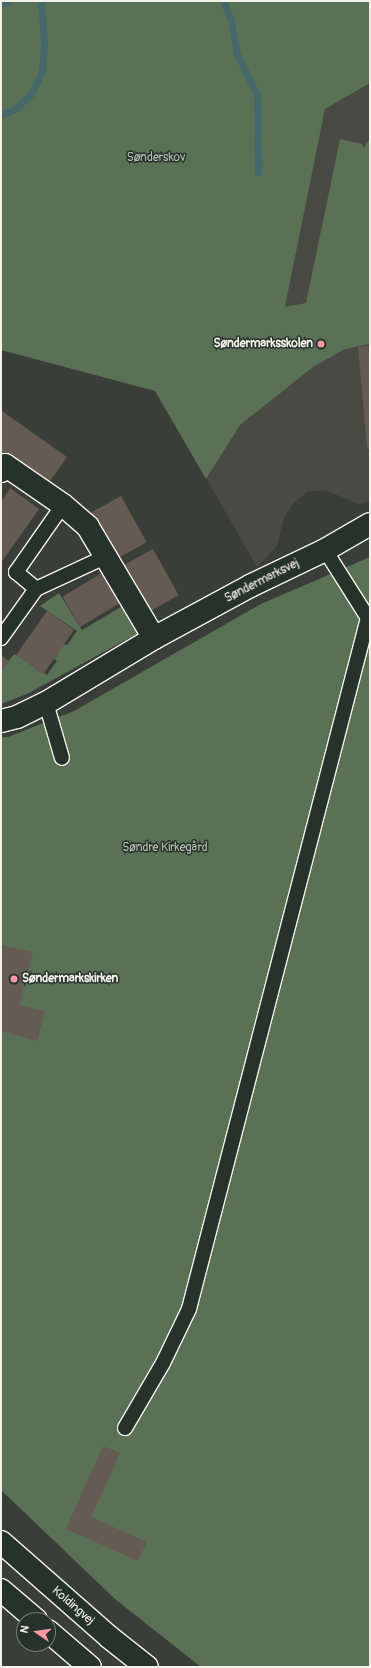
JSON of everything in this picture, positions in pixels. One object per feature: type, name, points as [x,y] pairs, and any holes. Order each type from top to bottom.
[{"type":"street","points":[[1,471],[5,465],[63,505],[88,527],[107,556],[154,638]]},
{"type":"street","name":"Søndermarksvej","points":[[1,720],[17,717],[46,703],[154,638],[250,586],[325,550],[370,524]]},
{"type":"street","name":"Koldingvej","points":[[1,1542],[109,1637],[147,1667]]},
{"type":"street","points":[[1,1590],[27,1612]]},
{"type":"street","points":[[56,1638],[90,1667]]},
{"type":"lane","points":[[36,588],[16,572],[63,505]]},
{"type":"lane","points":[[125,1428],[163,1363],[190,1309],[368,618],[325,550]]},
{"type":"lane","points":[[1,638],[36,588],[107,556]]},
{"type":"lane","points":[[46,703],[62,758]]},
{"type":"shaded area","name":"Søndermarksskolen","points":[[370,83],[370,501],[359,504],[325,490],[307,492],[294,503],[284,517],[277,546],[257,567],[181,434],[285,307],[325,109]]},
{"type":"green space","name":"Sønderskov","points":[[1,1],[370,1],[370,83],[325,109],[285,307],[306,303],[340,139],[362,144],[364,148],[370,138],[370,344],[345,349],[313,367],[240,425],[206,479],[155,391],[1,350]]},
{"type":"green space","name":"Søndre Kirkegård","points":[[370,557],[370,1667],[201,1667],[115,1599],[1,1490],[1,737],[8,737],[74,711],[261,604]]},
{"type":"green space","points":[[59,593],[82,630],[126,604],[142,631],[27,694],[1,704],[1,672],[14,654],[47,675],[57,661],[54,659],[64,644],[67,645],[77,631],[40,606]]},
{"type":"building","points":[[370,346],[370,452],[367,447],[358,347]]},
{"type":"building","points":[[2,411],[67,457],[47,485],[1,453]]},
{"type":"building","points":[[10,488],[39,509],[1,563],[1,502]]},
{"type":"building","points":[[121,496],[147,542],[117,559],[91,512]]},
{"type":"building","points":[[153,549],[179,595],[149,612],[123,565]]},
{"type":"building","points":[[107,570],[125,600],[80,627],[62,597]]},
{"type":"building","points":[[47,611],[74,630],[43,674],[16,655]]},
{"type":"building","points":[[1,655],[9,661],[1,672]]},
{"type":"building","name":"Søndermarkskirken","points":[[1,945],[33,952],[19,1005],[45,1011],[37,1041],[1,1031]]},
{"type":"building","points":[[103,1446],[120,1453],[91,1517],[147,1542],[138,1561],[66,1529]]},
{"type":"waterway","points":[[1,4],[10,1]]},
{"type":"waterway","points":[[1,115],[15,109],[31,94],[42,71],[44,41],[41,1]]},
{"type":"waterway","points":[[223,1],[231,20],[237,54],[257,95],[258,172]]},
{"type":"place","name":"Søndermarksskolen","points":[[321,344]]},
{"type":"place","name":"Søndermarkskirken","points":[[14,979]]}]
